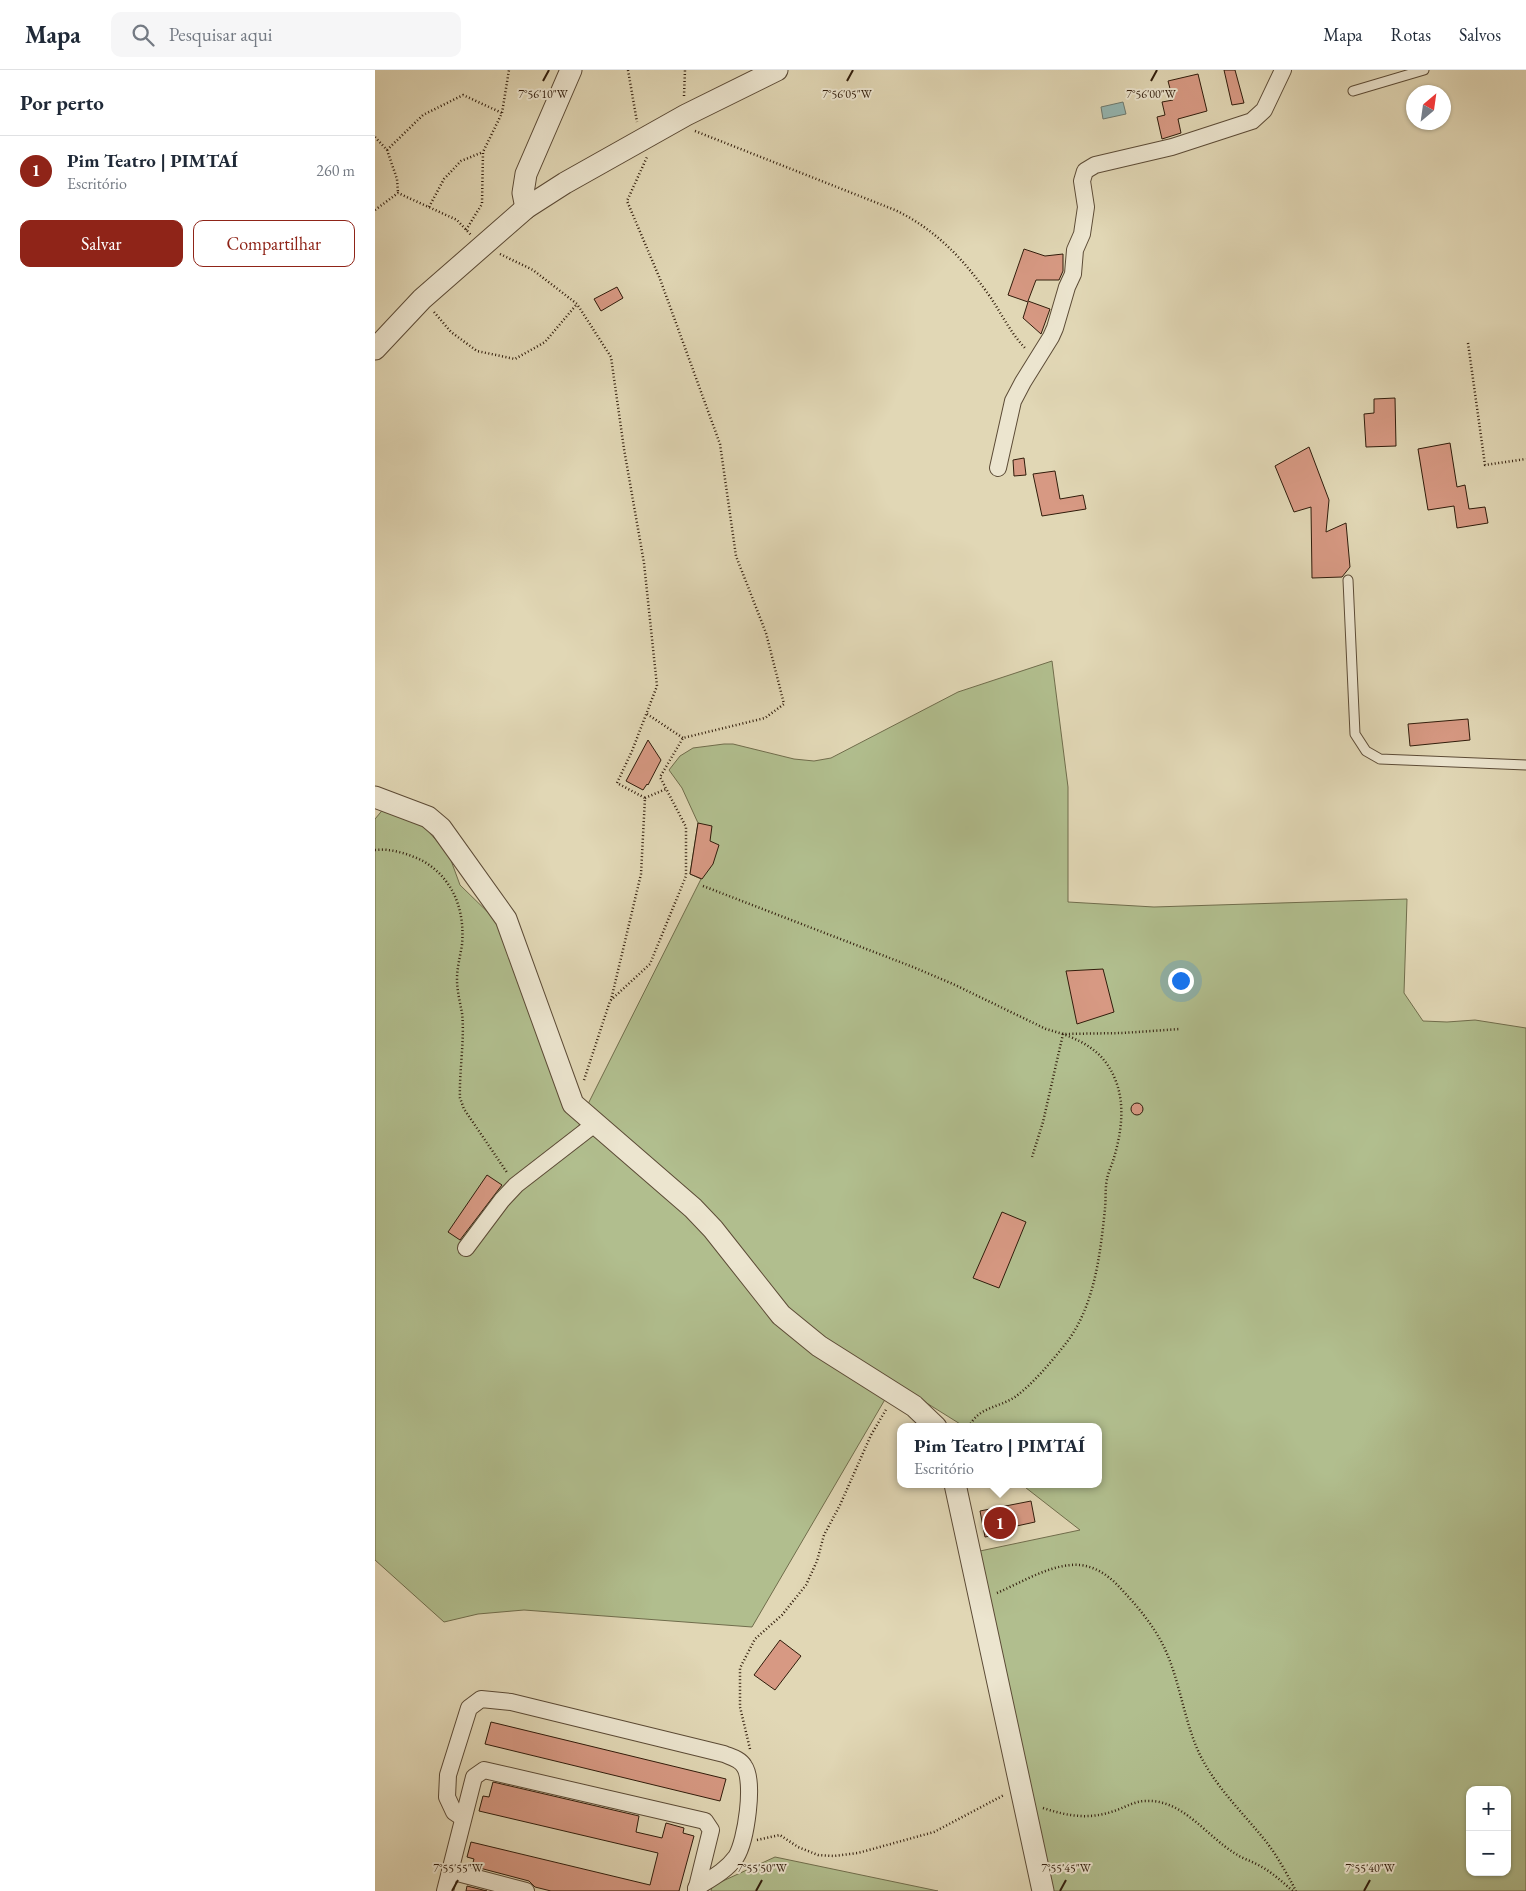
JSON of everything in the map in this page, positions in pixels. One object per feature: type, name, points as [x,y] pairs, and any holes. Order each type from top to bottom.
[{"type":"street","points":[[526,208],[523,183],[571,70]]},
{"type":"street","points":[[375,349],[422,299],[526,208],[565,182],[644,149],[686,115],[777,70]]},
{"type":"street","points":[[999,468],[1013,401],[1055,328],[1067,287],[1073,274],[1075,250],[1082,234],[1086,207],[1082,181],[1085,171],[1095,165],[1172,147],[1252,121],[1264,110],[1283,70]]},
{"type":"street","points":[[375,797],[427,817],[441,828],[506,919],[573,1104],[693,1208],[713,1228],[781,1316],[819,1346],[914,1406],[932,1423]]},
{"type":"street","points":[[466,1248],[502,1200],[516,1185],[596,1123]]},
{"type":"street","points":[[956,1488],[1043,1891]]},
{"type":"street","points":[[463,1818],[454,1812],[447,1797],[448,1775],[469,1708],[481,1699],[511,1702],[732,1757],[745,1766],[748,1780],[746,1827],[742,1843],[736,1856],[724,1870],[696,1890]]},
{"type":"street","points":[[445,1891],[474,1776],[484,1770],[705,1821],[711,1830],[696,1890]]},
{"type":"street","points":[[450,1871],[526,1891]]},
{"type":"lane","points":[[1353,91],[1424,70]]},
{"type":"lane","points":[[1348,580],[1355,734],[1366,751],[1380,759],[1526,765]]},
{"type":"path","points":[[466,230],[482,204],[483,152],[501,113],[509,70]]},
{"type":"path","points":[[610,1001],[650,964],[686,876],[686,827],[660,777],[683,738],[765,718],[785,704],[766,633],[736,556],[721,444],[660,279],[627,201],[644,149],[628,70]]},
{"type":"path","points":[[685,70],[684,93],[686,115],[692,130],[877,203],[919,222],[943,240],[990,297],[1020,343],[1037,359]]},
{"type":"path","points":[[387,150],[423,115],[463,95],[501,113]]},
{"type":"path","points":[[375,137],[387,150],[397,179],[398,194]]},
{"type":"path","points":[[428,207],[444,179],[461,160],[483,152]]},
{"type":"path","points":[[398,194],[457,220],[483,246],[533,270],[577,304],[611,357],[624,449],[644,563],[657,686],[617,783],[645,798]]},
{"type":"path","points":[[375,210],[398,194]]},
{"type":"path","points":[[422,299],[451,332],[477,351],[515,359],[545,342],[577,304]]},
{"type":"path","points":[[1468,343],[1485,465],[1526,459]]},
{"type":"path","points":[[646,714],[683,738]]},
{"type":"path","points":[[645,798],[666,789]]},
{"type":"path","points":[[573,1104],[583,1083],[610,1001],[641,874],[645,798]]},
{"type":"path","points":[[375,850],[391,850],[418,858],[438,872],[455,894],[460,908],[462,927],[457,979],[462,1014],[460,1098],[464,1108],[516,1185]]},
{"type":"path","points":[[703,886],[953,984],[1046,1029],[1088,1045],[1103,1057],[1109,1065],[1116,1080],[1122,1107],[1122,1120],[1118,1143],[1107,1178],[1103,1220],[1090,1298],[1076,1329],[1037,1376],[1015,1396],[982,1411],[975,1416],[971,1423]]},
{"type":"path","points":[[1063,1034],[1123,1033],[1180,1029]]},
{"type":"path","points":[[1032,1157],[1041,1130],[1063,1034]]},
{"type":"path","points":[[745,1766],[750,1750],[740,1707],[740,1668],[755,1639],[782,1615],[806,1585],[817,1561],[824,1534],[871,1436],[896,1394]]},
{"type":"path","points":[[980,1600],[1052,1570],[1072,1565],[1092,1568],[1101,1572],[1116,1584],[1144,1615],[1163,1645],[1189,1728],[1200,1755],[1216,1781],[1266,1841],[1295,1891]]},
{"type":"path","points":[[742,1843],[780,1836],[818,1855],[835,1856],[858,1853],[935,1832],[1022,1791],[1037,1806],[1079,1817],[1108,1814],[1141,1801],[1154,1801],[1167,1804],[1181,1811],[1222,1845],[1259,1865],[1295,1891]]},
{"type":"green space","points":[[1052,661],[1068,787],[1068,902],[1154,907],[1407,899],[1404,993],[1423,1021],[1475,1020],[1526,1028],[1526,1891],[1049,1891],[980,1551],[1080,1530],[1026,1488],[1102,1488],[1102,1423],[959,1423],[840,1349],[796,1317],[587,1106],[701,879],[690,874],[698,823],[682,788],[669,770],[680,756],[693,748],[724,744],[733,744],[794,759],[814,761],[831,758],[958,692]]},
{"type":"green space","points":[[385,807],[422,824],[449,855],[460,885],[501,925],[582,1120],[579,1125],[590,1135],[593,1132],[664,1190],[734,1263],[887,1396],[752,1627],[524,1610],[478,1614],[444,1622],[375,1560],[375,819]]},
{"type":"green space","points":[[775,1857],[938,1891],[711,1891],[712,1886]]},
{"type":"water","points":[[1123,102],[1126,114],[1103,119],[1101,107]]},
{"type":"building","points":[[1224,70],[1235,70],[1244,103],[1232,105]]},
{"type":"building","points":[[1198,74],[1207,111],[1178,119],[1181,133],[1162,139],[1157,117],[1165,115],[1162,102],[1173,100],[1168,81]]},
{"type":"building","points":[[1024,249],[1045,256],[1063,254],[1063,271],[1059,280],[1036,280],[1028,301],[1050,309],[1041,334],[1023,318],[1028,302],[1008,295]]},
{"type":"building","points":[[617,287],[623,298],[601,311],[594,299]]},
{"type":"building","points":[[1395,398],[1396,446],[1366,447],[1364,414],[1374,413],[1374,399]]},
{"type":"building","points":[[1450,443],[1457,487],[1465,485],[1469,509],[1485,507],[1488,523],[1457,528],[1454,506],[1428,510],[1418,449]]},
{"type":"building","points":[[1309,447],[1329,500],[1326,532],[1346,523],[1350,567],[1342,577],[1312,578],[1311,507],[1294,512],[1275,466]]},
{"type":"building","points":[[1024,458],[1026,475],[1014,476],[1013,460]]},
{"type":"building","points":[[1055,471],[1060,499],[1083,495],[1086,509],[1042,516],[1033,474]]},
{"type":"building","points":[[1468,719],[1470,740],[1410,746],[1408,724]]},
{"type":"building","points":[[648,740],[661,760],[648,785],[643,790],[626,781]]},
{"type":"building","points":[[698,823],[712,826],[710,841],[719,845],[713,864],[702,879],[690,874]]},
{"type":"building","points":[[1103,969],[1114,1012],[1077,1024],[1066,971]]},
{"type":"building","points":[[1137,1103],[1143,1109],[1137,1115],[1131,1109]]},
{"type":"building","points":[[487,1175],[502,1185],[460,1240],[448,1232]]},
{"type":"building","points":[[1002,1212],[1026,1222],[999,1288],[973,1278]]},
{"type":"building","points":[[1031,1501],[1035,1522],[1003,1529],[1004,1533],[985,1537],[980,1511]]},
{"type":"building","points":[[780,1640],[801,1656],[775,1690],[754,1675]]},
{"type":"building","points":[[491,1722],[726,1779],[720,1801],[485,1744]]},
{"type":"building","points":[[493,1782],[639,1816],[636,1832],[662,1838],[666,1823],[684,1828],[683,1833],[694,1836],[679,1891],[551,1891],[535,1887],[529,1881],[472,1866],[474,1859],[467,1857],[471,1842],[650,1885],[658,1853],[479,1811],[483,1796],[489,1797]]},
{"type":"building","points":[[467,1886],[487,1891],[466,1891]]},
{"type":"place","name":"Pim Teatro | PIMTAÍ","points":[[1000,1523]]}]
